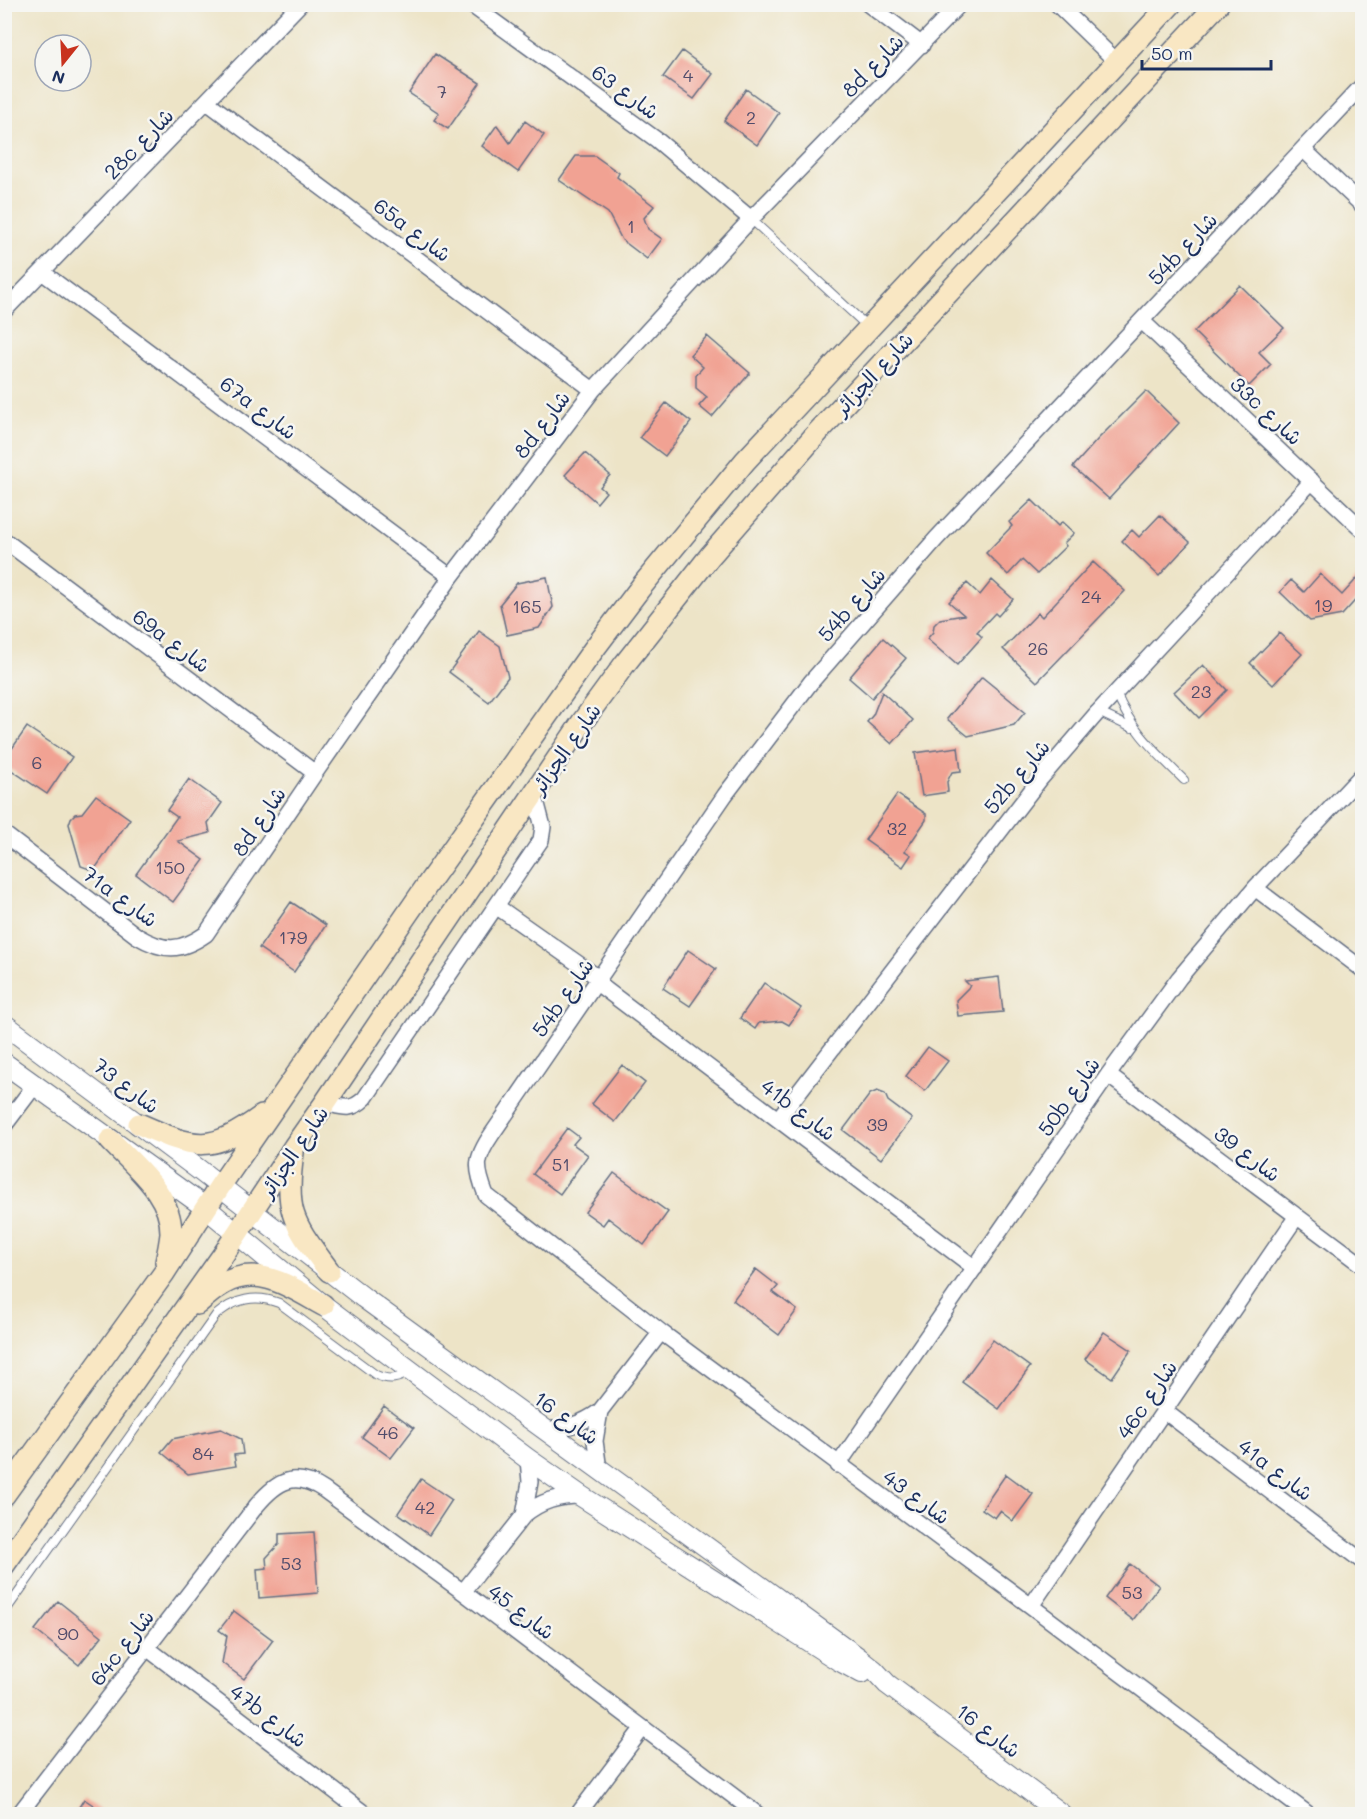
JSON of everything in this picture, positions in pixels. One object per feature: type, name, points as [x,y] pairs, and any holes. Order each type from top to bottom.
[{"type":"main road","name":"شارع الجزائر","points":[[4,1495],[164,1273],[220,1186],[436,872],[594,649],[641,587],[745,461],[1171,4]]},
{"type":"main road","name":"شارع الجزائر","points":[[4,1565],[238,1233],[534,793],[631,656],[754,503],[1218,4]]},
{"type":"main road","points":[[139,1124],[180,1141],[207,1143],[236,1135],[277,1104]]},
{"type":"main road","points":[[110,1140],[160,1194],[166,1206],[171,1234],[164,1273]]},
{"type":"main road","points":[[294,1147],[288,1187],[292,1212],[297,1226],[329,1271]]},
{"type":"main road","points":[[175,1322],[222,1284],[234,1278],[248,1276],[275,1279],[323,1305]]},
{"type":"street","name":"28c شارع","points":[[4,311],[300,4]]},
{"type":"street","name":"شارع 63","points":[[471,4],[657,140],[751,219]]},
{"type":"street","points":[[868,4],[922,45]]},
{"type":"street","name":"8d شارع","points":[[218,919],[315,773],[451,577],[594,390],[751,219],[960,4]]},
{"type":"street","points":[[1057,4],[1117,62]]},
{"type":"street","name":"54b شارع","points":[[503,1210],[486,1195],[478,1175],[480,1153],[725,795],[811,682],[936,539],[1362,86]]},
{"type":"street","name":"65a شارع","points":[[207,102],[594,390]]},
{"type":"street","points":[[1304,150],[1362,205]]},
{"type":"street","name":"67a شارع","points":[[42,272],[451,577]]},
{"type":"street","name":"33c شارع","points":[[1142,321],[1362,529]]},
{"type":"street","name":"52b شارع","points":[[778,1119],[1041,778],[1098,712],[1311,481]]},
{"type":"street","name":"69a شارع","points":[[4,540],[315,773]]},
{"type":"street","name":"50b شارع","points":[[838,1465],[1108,1075],[1179,978],[1255,888],[1362,775]]},
{"type":"street","points":[[325,1103],[349,1108],[357,1106],[365,1098],[541,840],[543,833],[534,793]]},
{"type":"street","name":"71a شارع","points":[[4,834],[153,946],[172,949],[190,945],[206,934],[218,919]]},
{"type":"street","points":[[1255,888],[1362,969]]},
{"type":"street","name":"41b شارع","points":[[495,906],[598,981],[975,1268]]},
{"type":"street","name":"شارع 73","points":[[4,1023],[220,1186]]},
{"type":"street","points":[[4,1063],[206,1209]]},
{"type":"street","name":"شارع 39","points":[[1108,1075],[1362,1265]]},
{"type":"street","points":[[4,1126],[35,1085]]},
{"type":"street","name":"شارع 16","points":[[220,1186],[329,1271],[543,1430],[859,1658],[887,1684],[1061,1815]]},
{"type":"street","name":"شارع 16","points":[[206,1209],[323,1305],[581,1497],[838,1660],[887,1684]]},
{"type":"street","name":"شارع 43","points":[[503,1210],[661,1332],[1308,1815]]},
{"type":"street","name":"46c شارع","points":[[1031,1606],[1297,1216]]},
{"type":"street","points":[[543,1430],[574,1426],[600,1411],[661,1332]]},
{"type":"street","name":"41a شارع","points":[[1163,1410],[1362,1561]]},
{"type":"street","points":[[599,1470],[595,1441],[600,1411]]},
{"type":"street","points":[[524,1515],[530,1482],[528,1459]]},
{"type":"street","name":"شارع 45","points":[[257,1504],[268,1491],[281,1482],[296,1479],[311,1481],[463,1592],[757,1815]]},
{"type":"street","points":[[463,1592],[524,1515],[533,1507],[556,1497],[581,1497]]},
{"type":"street","name":"64c شارع","points":[[19,1815],[257,1504]]},
{"type":"street","name":"47b شارع","points":[[147,1648],[365,1815]]},
{"type":"street","points":[[578,1815],[642,1729]]},
{"type":"lane","points":[[751,219],[869,328]]},
{"type":"lane","points":[[1116,693],[1137,732],[1184,780]]},
{"type":"lane","points":[[1098,712],[1137,732]]},
{"type":"lane","points":[[4,1613],[216,1315],[225,1306],[244,1299],[268,1299],[279,1303],[376,1375],[391,1380],[411,1371]]},
{"type":"building","points":[[682,51],[713,74],[694,99],[663,77]]},
{"type":"building","points":[[435,54],[480,83],[448,129],[434,120],[439,113],[409,93]]},
{"type":"building","points":[[746,89],[779,113],[757,145],[724,121]]},
{"type":"building","points":[[525,121],[544,135],[518,172],[482,146],[497,125],[510,143]]},
{"type":"building","points":[[576,156],[595,156],[619,173],[617,177],[654,206],[644,218],[648,229],[662,239],[647,259],[622,240],[608,213],[559,180]]},
{"type":"building","points":[[1240,285],[1284,328],[1259,352],[1271,364],[1249,386],[1194,332]]},
{"type":"building","points":[[707,336],[750,373],[712,417],[699,406],[707,397],[696,388],[696,375],[703,367],[690,355]]},
{"type":"building","points":[[1146,391],[1179,423],[1109,499],[1073,467]]},
{"type":"building","points":[[666,403],[691,422],[665,456],[640,437]]},
{"type":"building","points":[[585,453],[610,475],[600,487],[606,492],[597,503],[565,475]]},
{"type":"building","points":[[1032,500],[1058,526],[1062,522],[1074,533],[1064,543],[1066,546],[1037,574],[1022,560],[1008,575],[986,553],[1012,526],[1009,522]]},
{"type":"building","points":[[1160,515],[1190,542],[1159,576],[1122,541],[1132,530],[1139,537]]},
{"type":"building","points":[[1093,562],[1125,591],[1037,682],[1003,649],[1038,613],[1042,617]]},
{"type":"building","points":[[1362,573],[1362,593],[1342,615],[1310,621],[1280,592],[1291,580],[1304,592],[1320,574],[1342,595]]},
{"type":"building","points":[[547,577],[553,607],[539,628],[507,635],[500,604],[517,583]]},
{"type":"building","points":[[992,580],[1013,599],[998,616],[995,613],[977,632],[982,637],[957,665],[927,639],[940,619],[964,615],[949,602],[967,583],[980,595]]},
{"type":"building","points":[[479,631],[500,646],[508,677],[489,702],[449,672]]},
{"type":"building","points":[[1279,633],[1302,654],[1273,685],[1250,663]]},
{"type":"building","points":[[883,638],[906,658],[872,698],[849,678]]},
{"type":"building","points":[[1203,665],[1227,690],[1199,718],[1174,692]]},
{"type":"building","points":[[982,677],[1025,712],[1014,725],[968,736],[947,719]]},
{"type":"building","points":[[882,692],[913,720],[892,744],[867,722],[873,715]]},
{"type":"building","points":[[27,727],[72,757],[47,794],[4,765],[4,760]]},
{"type":"building","points":[[958,747],[961,771],[952,772],[947,782],[948,792],[922,796],[915,753]]},
{"type":"building","points":[[189,779],[222,803],[208,823],[210,833],[178,841],[204,860],[173,902],[136,874],[177,817],[167,810]]},
{"type":"building","points":[[897,794],[926,814],[926,820],[905,851],[911,855],[903,867],[865,840]]},
{"type":"building","points":[[96,795],[130,819],[92,870],[81,866],[69,824],[71,818],[75,814],[82,813]]},
{"type":"building","points":[[291,902],[326,925],[294,972],[259,948]]},
{"type":"building","points":[[688,950],[716,969],[690,1006],[663,988]]},
{"type":"building","points":[[999,977],[1003,1012],[958,1016],[956,1000],[970,986],[965,981]]},
{"type":"building","points":[[764,983],[801,1008],[789,1025],[782,1021],[759,1023],[755,1029],[740,1018]]},
{"type":"building","points":[[928,1047],[948,1061],[925,1091],[906,1076]]},
{"type":"building","points":[[622,1065],[645,1083],[615,1122],[592,1104]]},
{"type":"building","points":[[877,1091],[885,1094],[888,1101],[912,1119],[881,1159],[843,1130],[870,1094]]},
{"type":"building","points":[[567,1128],[579,1137],[573,1144],[588,1155],[560,1194],[533,1174]]},
{"type":"building","points":[[614,1173],[668,1212],[644,1245],[608,1218],[603,1225],[585,1212]]},
{"type":"building","points":[[756,1269],[778,1286],[773,1292],[797,1310],[779,1335],[733,1300]]},
{"type":"building","points":[[1104,1332],[1131,1350],[1112,1378],[1085,1359]]},
{"type":"building","points":[[993,1340],[1030,1367],[999,1409],[962,1382]]},
{"type":"building","points":[[384,1406],[414,1428],[391,1458],[362,1437]]},
{"type":"building","points":[[221,1429],[241,1439],[243,1454],[234,1455],[236,1466],[188,1474],[161,1452],[172,1439]]},
{"type":"building","points":[[1006,1474],[1033,1494],[1013,1521],[1000,1511],[995,1518],[982,1509]]},
{"type":"building","points":[[421,1479],[452,1500],[429,1535],[398,1513]]},
{"type":"building","points":[[314,1532],[318,1593],[259,1598],[257,1569],[267,1568],[266,1558],[279,1544],[279,1534]]},
{"type":"building","points":[[1130,1564],[1159,1586],[1133,1620],[1105,1598]]},
{"type":"building","points":[[58,1601],[102,1636],[79,1665],[35,1630]]},
{"type":"building","points":[[234,1611],[273,1640],[244,1679],[222,1663],[227,1636],[219,1630]]},
{"type":"building","points":[[84,1799],[108,1815],[74,1815]]}]
